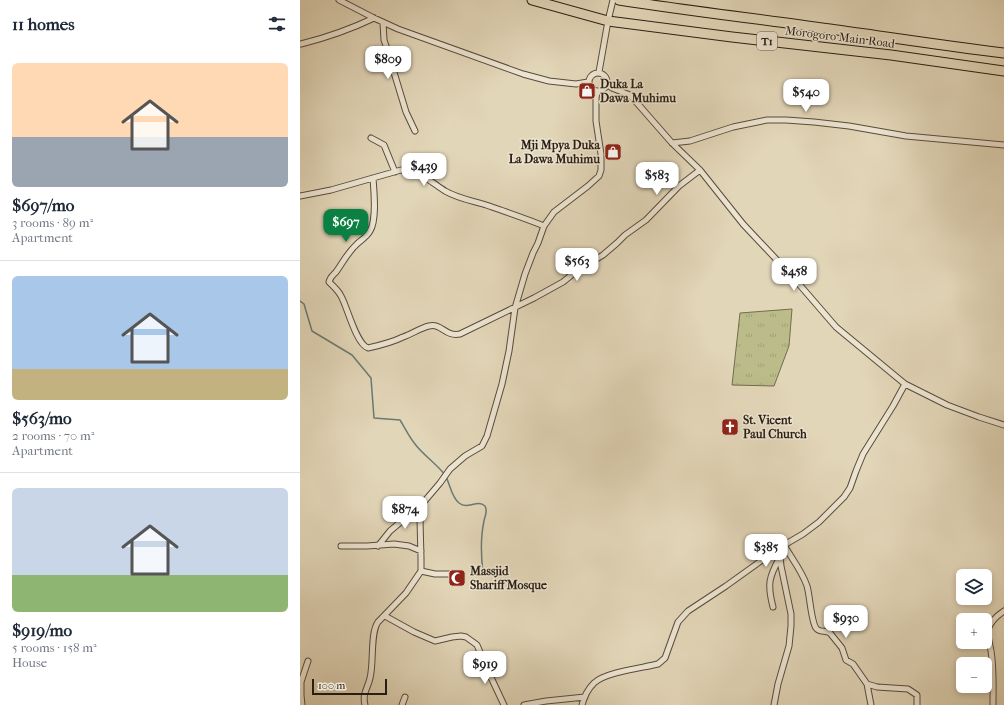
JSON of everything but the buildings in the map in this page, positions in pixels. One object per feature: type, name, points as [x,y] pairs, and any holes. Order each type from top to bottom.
[{"type":"highway","name":"Morogoro Main Road","points":[[532,0],[608,21],[891,55],[1004,71]]},
{"type":"highway","name":"Morogoro Main Road","points":[[619,0],[668,8],[1004,53]]},
{"type":"street","points":[[339,0],[383,23],[523,74],[549,81],[576,84],[588,82]]},
{"type":"street","points":[[598,72],[613,0]]},
{"type":"street","points":[[301,44],[329,36],[374,18]]},
{"type":"street","points":[[383,23],[384,40],[406,112],[415,130]]},
{"type":"street","points":[[598,72],[606,76],[607,84],[605,88],[597,91],[592,89],[588,82],[591,75],[598,72]]},
{"type":"street","points":[[607,84],[612,88],[630,95],[672,143],[700,170],[743,224],[792,276],[836,327],[905,384],[946,405],[1002,424],[1004,420]]},
{"type":"street","points":[[378,546],[390,531],[422,504],[453,466],[484,443],[502,384],[509,351],[514,308],[525,274],[544,226],[554,212],[588,186],[599,176],[601,170],[601,154],[596,121],[597,91]]},
{"type":"street","points":[[672,143],[690,140],[733,127],[767,120],[786,120],[835,124],[906,136],[1004,145]]},
{"type":"street","points":[[372,138],[384,145],[395,172]]},
{"type":"street","points":[[300,190],[302,196],[330,190],[401,170],[412,171],[420,174],[462,199],[490,206],[544,226]]},
{"type":"street","points":[[373,178],[374,220],[371,230],[368,235],[353,248],[330,278],[329,282],[341,296],[349,318],[364,346],[366,347],[372,347],[402,338],[430,326],[439,327],[449,334],[460,334],[514,308],[563,282],[574,273],[603,255],[618,243],[625,235],[646,220],[679,186],[700,170]]},
{"type":"street","points":[[582,705],[584,697],[592,686],[601,679],[624,671],[660,663],[665,658],[678,622],[693,607],[819,522],[844,497],[850,488],[863,454],[905,384]]},
{"type":"street","points":[[365,705],[365,690],[371,675],[374,630],[377,624],[406,594],[421,571],[420,520],[422,504]]},
{"type":"street","points":[[341,546],[378,546],[394,544],[409,546],[421,551]]},
{"type":"street","points":[[773,607],[770,597],[769,582],[780,556],[782,547]]},
{"type":"street","points":[[782,547],[800,571],[807,584],[816,629],[819,631],[828,631],[842,648],[846,660],[853,664],[867,684],[870,705]]},
{"type":"street","points":[[774,705],[778,684],[789,646],[792,626],[780,556]]},
{"type":"street","points":[[421,571],[435,574],[452,574]]},
{"type":"street","points":[[993,705],[993,676],[988,628],[995,618],[1004,611]]},
{"type":"street","points":[[385,616],[414,632],[435,641],[461,636],[466,637],[473,642],[477,645],[504,705]]},
{"type":"street","points":[[301,703],[301,682],[308,661]]},
{"type":"street","points":[[867,684],[877,687],[911,690],[917,695],[917,705]]},
{"type":"street","points":[[402,705],[405,697]]},
{"type":"street","points":[[524,705],[584,697]]},
{"type":"green space","points":[[792,309],[789,346],[774,386],[732,385],[740,313]]},
{"type":"waterway","points":[[300,301],[304,304],[312,331],[352,355],[371,378],[374,418],[400,420],[418,448],[445,475],[452,494],[456,500],[462,505],[482,504],[485,506],[486,512],[481,541],[483,573]]},
{"type":"place","name":"Duka La Dawa Muhimu","points":[[587,91]]},
{"type":"place","name":"Mji Mpya Duka La Dawa Muhimu","points":[[613,152]]},
{"type":"place","name":"St. Vicent Paul Church","points":[[730,427]]},
{"type":"place","name":"Massjid Shariff Mosque","points":[[457,578]]}]
